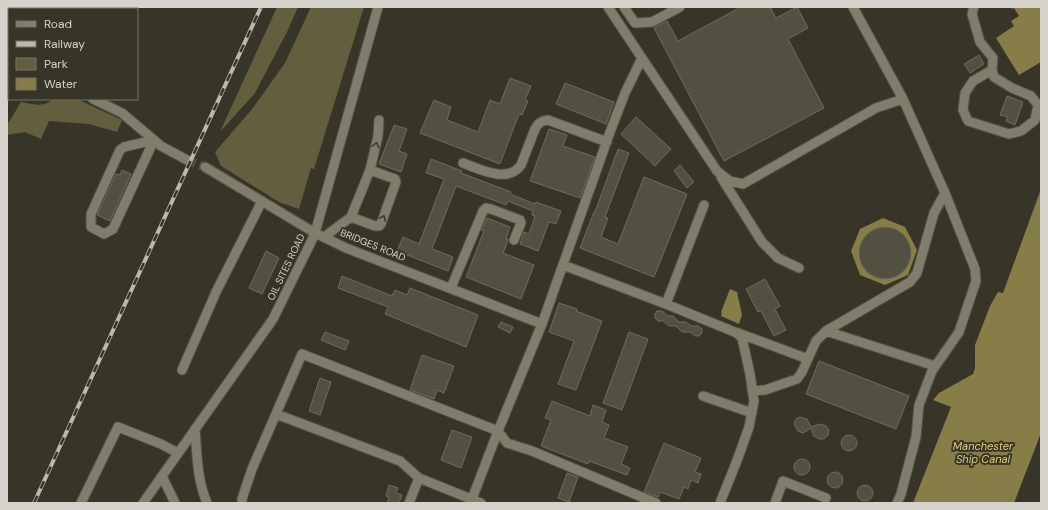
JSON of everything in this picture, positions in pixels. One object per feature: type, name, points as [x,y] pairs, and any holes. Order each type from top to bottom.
[{"type":"street","name":"OIL SITES ROAD","points":[[143,503],[273,318],[319,235],[378,7]]},
{"type":"street","points":[[608,7],[717,171],[762,242],[778,258],[799,268]]},
{"type":"street","points":[[624,7],[635,24],[652,22],[680,7]]},
{"type":"street","points":[[853,7],[902,99],[945,193],[975,270],[976,280],[959,332],[932,371],[919,405],[916,437],[901,494],[897,503]]},
{"type":"street","points":[[974,7],[972,14],[980,42],[994,58],[992,70],[994,77],[1012,88],[1031,96],[1038,105],[1035,120],[1020,131],[1008,134],[968,121],[962,110],[964,93],[973,81],[992,70]]},
{"type":"street","points":[[472,499],[542,324],[625,93],[642,58]]},
{"type":"street","points":[[717,171],[730,181],[743,184],[876,108],[902,99]]},
{"type":"street","points":[[95,100],[122,113],[162,146],[187,160]]},
{"type":"street","points":[[319,235],[351,217],[370,170],[378,136],[379,120]]},
{"type":"street","points":[[463,163],[494,174],[518,170],[538,124],[542,121],[548,120],[607,142]]},
{"type":"street","points":[[154,140],[113,229],[104,234],[91,228],[91,214],[120,150],[124,147],[154,140]]},
{"type":"street","name":"BRIDGES ROAD","points":[[205,167],[319,235],[346,248],[542,324]]},
{"type":"street","points":[[351,217],[375,226],[379,226],[381,224],[396,182],[395,179],[370,170]]},
{"type":"street","points":[[752,391],[765,390],[797,379],[816,341],[826,330],[910,282],[917,273],[934,213],[945,193]]},
{"type":"street","points":[[182,370],[216,292],[262,201]]},
{"type":"street","points":[[666,304],[704,205]]},
{"type":"street","points":[[450,288],[482,211],[486,208],[491,209],[520,220],[521,223],[514,240]]},
{"type":"street","points":[[563,265],[808,359]]},
{"type":"street","points":[[826,330],[935,366]]},
{"type":"street","points":[[720,503],[738,458],[752,413],[754,401],[742,338],[738,333]]},
{"type":"street","points":[[242,503],[252,468],[302,354],[498,431],[507,443],[532,451],[656,503]]},
{"type":"street","points":[[703,396],[752,413]]},
{"type":"street","points":[[276,414],[400,461],[419,478],[481,503]]},
{"type":"street","points":[[81,503],[118,427],[162,444],[178,453]]},
{"type":"street","points":[[195,429],[200,478],[203,494],[207,503]]},
{"type":"street","points":[[162,476],[174,503]]},
{"type":"street","points":[[409,503],[419,478]]},
{"type":"street","points":[[775,503],[783,481],[826,498]]},
{"type":"green space","points":[[7,7],[66,7],[8,8],[7,42]]},
{"type":"green space","points":[[277,7],[298,7],[287,32],[255,93],[220,132]]},
{"type":"green space","points":[[311,7],[364,7],[314,169],[311,168],[299,209],[279,202],[221,166],[215,152],[253,108],[285,63]]},
{"type":"green space","points":[[52,100],[79,100],[122,120],[117,132],[89,124],[49,121],[41,139],[25,132],[7,135],[7,123],[21,102],[46,104]]},
{"type":"water","points":[[1011,7],[1041,7],[1041,62],[1019,75],[996,38],[1014,26],[1011,21],[1019,16],[1014,8],[1012,9]]},
{"type":"water","name":"Manchester Ship Canal","points":[[1041,189],[1041,433],[1014,503],[913,503],[951,407],[933,400],[939,393],[973,374],[975,368],[975,345],[990,306],[998,292],[1003,293]]},
{"type":"water","points":[[883,218],[905,227],[917,250],[908,275],[885,285],[860,275],[851,251],[860,229]]},
{"type":"water","points":[[730,289],[737,292],[742,315],[739,324],[721,316],[721,312]]},
{"type":"building","points":[[741,7],[770,7],[776,18],[797,7],[808,28],[788,39],[824,108],[724,161],[654,28],[667,21],[678,41]]},
{"type":"building","points":[[979,55],[984,64],[970,73],[964,64]]},
{"type":"building","points":[[510,78],[531,86],[525,100],[528,101],[522,115],[519,114],[500,164],[420,133],[434,100],[451,107],[447,120],[478,132],[490,100],[500,104]]},
{"type":"building","points":[[565,83],[614,102],[606,124],[556,104]]},
{"type":"building","points":[[1007,96],[1023,102],[1015,125],[1006,121],[1008,117],[1000,115]]},
{"type":"building","points":[[636,117],[671,149],[655,166],[621,134]]},
{"type":"building","points":[[394,125],[407,129],[399,151],[407,154],[401,172],[379,164]]},
{"type":"building","points":[[549,129],[567,135],[563,146],[595,157],[580,198],[530,181]]},
{"type":"building","points":[[618,149],[629,153],[605,217],[608,218],[601,237],[618,244],[644,177],[687,194],[654,277],[580,248]]},
{"type":"building","points":[[431,159],[462,171],[461,173],[511,192],[510,194],[535,204],[536,202],[561,211],[556,224],[549,222],[538,251],[520,244],[524,232],[529,234],[535,216],[532,215],[533,211],[508,201],[506,205],[456,186],[432,249],[453,257],[448,271],[397,251],[403,237],[419,244],[444,179],[426,173]]},
{"type":"building","points":[[680,165],[694,182],[687,188],[674,171]]},
{"type":"building","points":[[122,170],[131,174],[110,221],[97,215],[116,174],[120,175]]},
{"type":"building","points":[[487,218],[510,227],[506,239],[508,239],[508,241],[503,253],[534,265],[521,299],[466,277],[484,231],[481,230]]},
{"type":"building","points":[[880,227],[890,227],[899,231],[907,239],[911,248],[911,258],[907,267],[899,275],[890,279],[880,279],[871,275],[863,267],[859,258],[859,248],[863,239],[871,231]]},
{"type":"building","points":[[266,251],[279,258],[262,294],[249,288]]},
{"type":"building","points":[[342,276],[392,296],[395,290],[407,295],[410,288],[478,315],[466,347],[385,314],[388,307],[338,288]]},
{"type":"building","points":[[765,279],[780,306],[775,309],[786,330],[774,336],[761,311],[758,312],[746,289]]},
{"type":"building","points":[[559,303],[577,309],[576,311],[602,321],[576,390],[558,384],[574,341],[549,332]]},
{"type":"building","points":[[657,311],[662,311],[668,316],[673,316],[679,322],[686,322],[691,326],[698,326],[702,329],[702,333],[699,336],[695,336],[690,332],[682,332],[676,326],[669,326],[663,321],[658,321],[655,318]]},
{"type":"building","points":[[501,322],[513,327],[510,333],[498,327]]},
{"type":"building","points":[[325,332],[349,341],[345,350],[321,340]]},
{"type":"building","points":[[629,332],[648,339],[622,410],[603,403]]},
{"type":"building","points":[[422,355],[454,366],[444,393],[437,390],[434,399],[410,390]]},
{"type":"building","points":[[819,361],[909,396],[896,429],[806,394]]},
{"type":"building","points":[[320,378],[331,382],[320,415],[309,411]]},
{"type":"building","points":[[552,401],[590,416],[593,405],[606,410],[602,422],[609,425],[604,438],[628,447],[621,464],[630,468],[627,475],[589,461],[588,464],[541,446],[551,420],[545,418]]},
{"type":"building","points":[[800,417],[807,419],[811,427],[819,424],[826,426],[829,430],[828,435],[824,439],[819,439],[814,436],[811,428],[803,433],[798,431],[794,424],[796,419]]},
{"type":"building","points":[[452,430],[472,437],[461,468],[441,460]]},
{"type":"building","points":[[849,435],[855,437],[857,443],[855,449],[849,451],[843,449],[841,443],[843,437]]},
{"type":"building","points":[[664,443],[701,458],[695,472],[701,474],[698,483],[691,480],[688,489],[684,487],[679,499],[660,492],[658,497],[644,492]]},
{"type":"building","points":[[802,459],[808,461],[810,467],[808,473],[802,475],[796,473],[794,467],[796,461]]},
{"type":"building","points":[[835,472],[841,474],[843,480],[841,486],[835,488],[829,486],[827,480],[829,474]]},
{"type":"building","points":[[567,473],[578,477],[569,502],[558,498]]},
{"type":"building","points":[[389,485],[398,488],[396,493],[402,495],[399,503],[387,503],[389,497],[386,496]]},
{"type":"building","points":[[865,485],[871,487],[873,493],[871,499],[865,501],[859,499],[857,493],[859,487]]},
{"type":"tunnel","points":[[187,160],[205,167]]},
{"type":"railway","points":[[34,503],[261,7]]}]
